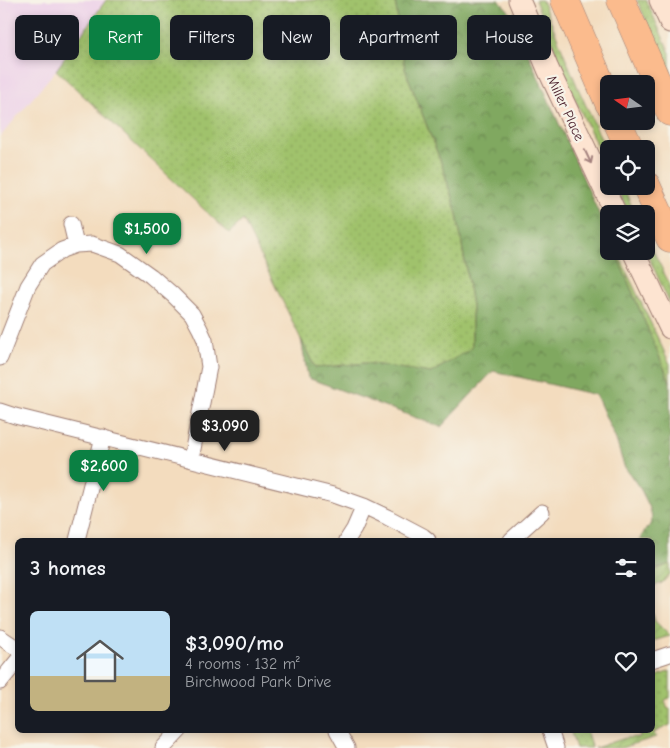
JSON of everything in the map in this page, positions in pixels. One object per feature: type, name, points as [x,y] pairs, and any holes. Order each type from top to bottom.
[{"type":"highway","points":[[565,0],[600,82]]},
{"type":"highway","points":[[621,0],[670,112]]},
{"type":"highway","points":[[651,195],[670,238]]},
{"type":"main road","name":"Miller Place","points":[[519,0],[548,69],[612,205]]},
{"type":"main road","points":[[660,0],[670,22]]},
{"type":"main road","points":[[638,260],[670,328]]},
{"type":"street","points":[[71,224],[76,245]]},
{"type":"street","points":[[0,358],[28,286],[42,264],[62,250],[76,245],[92,244],[120,254],[151,276],[192,314],[204,340],[209,367],[191,459]]},
{"type":"street","points":[[0,411],[333,495],[364,506],[424,538]]},
{"type":"street","points":[[78,538],[103,437]]},
{"type":"street","points":[[348,538],[364,506]]},
{"type":"street","points":[[513,538],[542,512]]},
{"type":"street","points":[[0,637],[15,647]]},
{"type":"street","points":[[655,659],[670,654]]},
{"type":"street","points":[[0,682],[15,664]]},
{"type":"street","points":[[163,748],[177,733]]},
{"type":"street","points":[[339,733],[347,748]]},
{"type":"street","points":[[551,733],[556,748]]},
{"type":"shaded area","points":[[0,0],[106,0],[95,15],[89,15],[89,24],[79,38],[79,15],[15,15],[15,60],[63,60],[0,137]]},
{"type":"green space","points":[[106,0],[395,0],[397,15],[340,15],[340,60],[404,60],[405,69],[442,165],[457,214],[472,306],[472,348],[431,373],[366,363],[315,368],[243,220],[229,233],[56,70],[63,60],[79,60],[79,38],[89,24],[89,60],[160,60],[160,15],[95,15]]},
{"type":"green space","points":[[395,0],[499,0],[511,15],[467,15],[467,60],[531,60],[600,216],[600,260],[619,260],[670,382],[670,564],[655,569],[655,538],[641,538],[651,524],[652,517],[649,506],[641,490],[624,466],[616,440],[596,395],[493,371],[441,427],[308,378],[301,339],[315,368],[366,363],[431,373],[472,348],[472,306],[457,214],[442,165],[405,69],[404,60],[457,60],[457,15],[397,15]]},
{"type":"green space","points":[[535,0],[542,0],[548,15],[541,15]]},
{"type":"green space","points":[[637,0],[646,0],[670,53],[670,75]]},
{"type":"green space","points":[[551,22],[602,140],[600,140],[600,152],[571,91],[551,40]]},
{"type":"green space","points":[[620,195],[627,195],[631,205],[625,205]]},
{"type":"green space","points":[[655,254],[670,285],[670,304],[650,260],[655,260]]},
{"type":"green space","points":[[619,260],[621,260],[670,364],[670,382]]},
{"type":"green space","points":[[670,564],[670,574],[662,583],[655,585],[655,570]]},
{"type":"green space","points":[[655,621],[670,636],[655,640]]},
{"type":"green space","points":[[670,671],[670,698],[665,700],[668,709],[670,708],[670,725],[655,732],[655,677]]},
{"type":"green space","points":[[571,733],[587,733],[592,748],[576,748]]},
{"type":"green space","points":[[639,733],[654,733],[656,737],[621,748],[595,748],[625,738],[640,737]]}]
